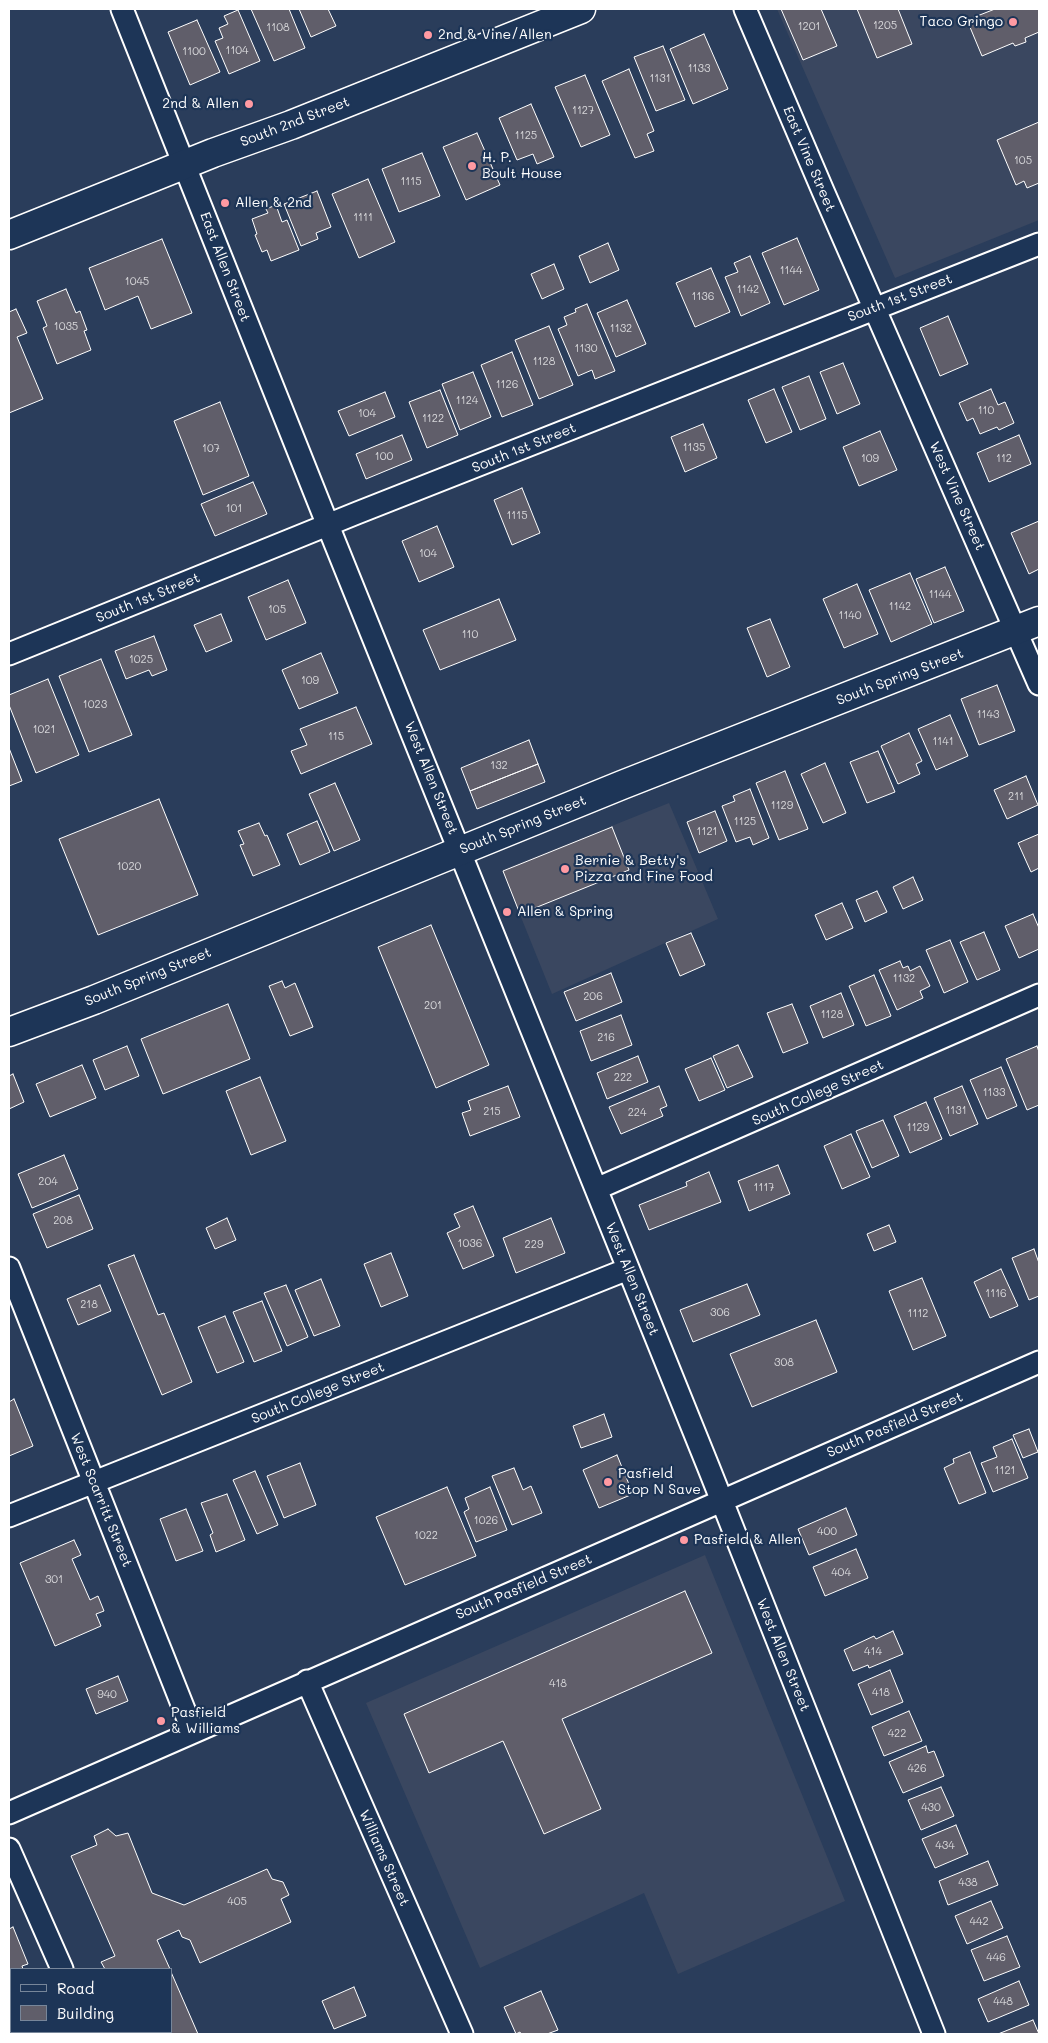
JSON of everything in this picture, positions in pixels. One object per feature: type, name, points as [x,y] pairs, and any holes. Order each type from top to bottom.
[{"type":"street","name":"East Allen Street","points":[[122,9],[328,525]]},
{"type":"street","name":"South 2nd Street","points":[[9,235],[580,9]]},
{"type":"street","name":"East Vine Street","points":[[745,9],[874,308]]},
{"type":"street","name":"South 1st Street","points":[[9,654],[328,525],[1039,244]]},
{"type":"street","name":"West Vine Street","points":[[874,308],[1028,626],[1039,684]]},
{"type":"street","name":"West Allen Street","points":[[328,525],[722,1501],[934,2034]]},
{"type":"street","name":"South Spring Street","points":[[9,1032],[94,1000],[632,782],[1028,626]]},
{"type":"street","name":"South College Street","points":[[596,1189],[1039,995]]},
{"type":"street","name":"West Scarritt Street","points":[[9,1268],[193,1732]]},
{"type":"street","name":"South College Street","points":[[9,1516],[628,1269]]},
{"type":"street","name":"South Pasfield Street","points":[[9,1813],[1039,1362]]},
{"type":"street","name":"Williams Street","points":[[307,1681],[462,2034]]},
{"type":"street","points":[[9,1849],[62,1968]]},
{"type":"shaded area","points":[[777,9],[1039,9],[1039,220],[895,278]]},
{"type":"shaded area","points":[[669,803],[718,919],[552,994],[502,870]]},
{"type":"shaded area","points":[[705,1555],[845,1901],[678,1974],[644,1893],[480,1968],[366,1703]]},
{"type":"building","points":[[251,9],[289,9],[305,48],[274,61]]},
{"type":"building","points":[[299,9],[328,9],[336,26],[311,37]]},
{"type":"building","points":[[781,9],[821,9],[837,46],[803,60]]},
{"type":"building","points":[[857,9],[898,9],[912,44],[877,58]]},
{"type":"building","points":[[995,9],[1039,9],[1039,32],[1025,38],[1026,42],[1015,46],[1013,43],[982,56],[967,20]]},
{"type":"building","points":[[238,10],[260,61],[229,74],[215,41],[223,38],[219,28],[228,24],[224,16]]},
{"type":"building","points":[[197,20],[220,72],[190,85],[168,32]]},
{"type":"building","points":[[704,34],[728,89],[693,104],[670,49]]},
{"type":"building","points":[[663,46],[685,100],[656,111],[634,57]]},
{"type":"building","points":[[629,69],[654,131],[647,134],[654,151],[635,158],[602,81]]},
{"type":"building","points":[[585,75],[610,135],[581,147],[555,87]]},
{"type":"building","points":[[531,104],[554,157],[537,164],[533,154],[517,160],[499,118]]},
{"type":"building","points":[[1039,122],[1039,183],[1027,188],[1024,181],[1016,185],[997,140]]},
{"type":"building","name":"H. P. Boult House","points":[[477,133],[500,185],[466,200],[443,147]]},
{"type":"building","points":[[422,153],[440,196],[399,212],[382,169]]},
{"type":"building","points":[[368,179],[395,242],[359,258],[332,194]]},
{"type":"building","points":[[317,191],[331,227],[316,233],[318,239],[301,246],[284,204]]},
{"type":"building","points":[[276,205],[282,222],[287,220],[299,250],[271,261],[267,250],[262,252],[255,235],[257,234],[252,219],[268,213],[266,209]]},
{"type":"building","points":[[797,238],[819,290],[784,305],[762,253]]},
{"type":"building","points":[[162,239],[192,313],[151,329],[138,296],[105,310],[89,268]]},
{"type":"building","points":[[608,243],[619,270],[590,283],[579,256]]},
{"type":"building","points":[[750,256],[770,303],[741,316],[725,277],[738,272],[734,263]]},
{"type":"building","points":[[554,264],[564,289],[542,299],[531,274]]},
{"type":"building","points":[[711,268],[730,312],[695,327],[676,283]]},
{"type":"building","points":[[66,289],[76,313],[80,311],[87,330],[84,331],[91,350],[57,364],[43,328],[47,326],[37,301]]},
{"type":"building","points":[[627,300],[646,344],[616,357],[597,313]]},
{"type":"building","points":[[587,304],[615,371],[595,379],[592,370],[578,376],[558,329],[567,325],[564,317],[576,312],[575,309]]},
{"type":"building","points":[[16,309],[27,333],[17,337],[43,399],[9,413],[9,312]]},
{"type":"building","points":[[948,316],[968,364],[940,376],[920,328]]},
{"type":"building","points":[[549,326],[573,385],[539,399],[515,340]]},
{"type":"building","points":[[512,352],[533,405],[502,417],[481,365]]},
{"type":"building","points":[[843,363],[860,404],[837,414],[820,372]]},
{"type":"building","points":[[473,372],[491,417],[460,430],[442,384]]},
{"type":"building","points":[[809,376],[826,419],[800,430],[782,387]]},
{"type":"building","points":[[774,389],[792,432],[766,443],[748,400]]},
{"type":"building","points":[[991,389],[998,405],[1005,402],[1014,423],[999,430],[997,427],[980,434],[973,418],[967,421],[959,403]]},
{"type":"building","points":[[440,390],[458,435],[427,448],[409,402]]},
{"type":"building","points":[[385,392],[395,417],[349,436],[338,411]]},
{"type":"building","points":[[220,402],[249,476],[203,495],[174,421]]},
{"type":"building","points":[[703,424],[717,458],[685,472],[671,437]]},
{"type":"building","points":[[880,431],[897,470],[859,486],[843,447]]},
{"type":"building","points":[[402,435],[412,460],[366,479],[356,454]]},
{"type":"building","points":[[1019,435],[1031,464],[989,482],[977,453]]},
{"type":"building","points":[[253,482],[267,514],[215,536],[201,504]]},
{"type":"building","points":[[522,488],[540,533],[512,545],[494,500]]},
{"type":"building","points":[[1039,521],[1039,569],[1029,574],[1011,533]]},
{"type":"building","points":[[437,526],[454,567],[419,582],[402,541]]},
{"type":"building","points":[[945,567],[964,611],[934,623],[916,579]]},
{"type":"building","points":[[910,573],[932,624],[891,642],[869,590]]},
{"type":"building","points":[[288,580],[306,623],[266,640],[248,597]]},
{"type":"building","points":[[857,584],[878,634],[844,648],[823,599]]},
{"type":"building","points":[[499,599],[516,640],[440,670],[423,630]]},
{"type":"building","points":[[221,614],[232,641],[206,652],[194,625]]},
{"type":"building","points":[[770,619],[790,667],[767,677],[747,628]]},
{"type":"building","points":[[154,636],[167,670],[152,676],[149,670],[126,679],[115,651]]},
{"type":"building","points":[[321,653],[338,693],[299,709],[282,670]]},
{"type":"building","points":[[101,659],[132,735],[89,752],[59,676]]},
{"type":"building","points":[[48,679],[79,755],[36,773],[9,705],[9,695]]},
{"type":"building","points":[[997,685],[1015,731],[979,745],[961,699]]},
{"type":"building","points":[[356,707],[372,744],[301,774],[291,751],[307,745],[300,729]]},
{"type":"building","points":[[950,715],[968,756],[936,770],[918,729]]},
{"type":"building","points":[[909,733],[922,761],[916,764],[920,774],[898,784],[881,746]]},
{"type":"building","points":[[529,740],[538,764],[470,791],[461,768]]},
{"type":"building","points":[[9,748],[22,781],[9,786]]},
{"type":"building","points":[[878,751],[895,792],[867,803],[850,762]]},
{"type":"building","points":[[825,763],[846,813],[823,823],[801,774]]},
{"type":"building","points":[[538,764],[545,782],[477,809],[470,791]]},
{"type":"building","points":[[785,771],[808,829],[779,840],[756,783]]},
{"type":"building","points":[[1026,776],[1038,805],[1007,819],[994,790]]},
{"type":"building","points":[[335,783],[360,840],[334,851],[309,794]]},
{"type":"building","points":[[750,789],[769,838],[753,845],[750,837],[736,842],[722,806],[735,801],[733,796]]},
{"type":"building","points":[[159,799],[198,895],[98,935],[59,839]]},
{"type":"building","points":[[715,811],[727,841],[699,853],[687,822]]},
{"type":"building","points":[[317,821],[330,852],[300,865],[287,834]]},
{"type":"building","points":[[259,823],[265,836],[267,835],[280,865],[253,876],[240,845],[244,844],[238,831]]},
{"type":"building","points":[[612,827],[629,870],[520,914],[503,871]]},
{"type":"building","points":[[1039,834],[1039,868],[1031,872],[1018,843]]},
{"type":"building","points":[[913,877],[923,900],[903,909],[893,887]]},
{"type":"building","points":[[877,891],[887,912],[865,922],[856,900]]},
{"type":"building","points":[[842,903],[853,928],[826,940],[815,915]]},
{"type":"building","points":[[1033,914],[1039,928],[1039,949],[1019,958],[1005,926]]},
{"type":"building","points":[[431,925],[489,1065],[436,1088],[378,947]]},
{"type":"building","points":[[984,932],[1000,970],[977,980],[960,942]]},
{"type":"building","points":[[691,933],[705,965],[680,976],[666,943]]},
{"type":"building","points":[[950,940],[968,982],[944,993],[926,950]]},
{"type":"building","points":[[900,961],[903,968],[908,966],[910,971],[920,966],[930,986],[920,991],[923,998],[897,1010],[879,970]]},
{"type":"building","points":[[611,973],[622,1002],[576,1021],[564,992]]},
{"type":"building","points":[[874,975],[891,1016],[866,1026],[849,986]]},
{"type":"building","points":[[282,981],[285,988],[295,983],[313,1027],[290,1036],[269,986]]},
{"type":"building","points":[[841,993],[854,1025],[823,1038],[810,1006]]},
{"type":"building","points":[[228,1004],[250,1059],[163,1094],[141,1039]]},
{"type":"building","points":[[792,1004],[808,1043],[783,1053],[767,1013]]},
{"type":"building","points":[[621,1015],[632,1045],[591,1061],[580,1031]]},
{"type":"building","points":[[738,1045],[753,1077],[727,1088],[713,1056]]},
{"type":"building","points":[[127,1046],[139,1076],[105,1090],[93,1060]]},
{"type":"building","points":[[1037,1046],[1039,1052],[1039,1105],[1027,1110],[1006,1059]]},
{"type":"building","points":[[638,1056],[648,1082],[607,1099],[597,1073]]},
{"type":"building","points":[[711,1058],[725,1090],[699,1101],[685,1069]]},
{"type":"building","points":[[82,1065],[96,1098],[50,1117],[36,1084]]},
{"type":"building","points":[[1001,1067],[1017,1106],[987,1119],[970,1080]]},
{"type":"building","points":[[13,1074],[24,1102],[9,1109],[9,1076]]},
{"type":"building","points":[[260,1077],[286,1141],[251,1155],[226,1091]]},
{"type":"building","points":[[508,1086],[520,1117],[470,1136],[462,1113],[471,1110],[468,1101]]},
{"type":"building","points":[[659,1086],[667,1106],[660,1109],[663,1116],[621,1134],[609,1107]]},
{"type":"building","points":[[962,1086],[978,1124],[950,1136],[934,1098]]},
{"type":"building","points":[[926,1102],[942,1139],[910,1153],[894,1116]]},
{"type":"building","points":[[883,1120],[899,1156],[872,1168],[856,1131]]},
{"type":"building","points":[[851,1134],[870,1177],[842,1189],[824,1146]]},
{"type":"building","points":[[64,1155],[78,1189],[32,1208],[18,1174]]},
{"type":"building","points":[[778,1165],[790,1194],[749,1211],[738,1181]]},
{"type":"building","points":[[709,1172],[721,1202],[649,1230],[639,1205],[687,1186],[686,1182]]},
{"type":"building","points":[[79,1195],[93,1229],[47,1248],[33,1214]]},
{"type":"building","points":[[473,1206],[494,1256],[463,1269],[447,1233],[460,1227],[454,1214]]},
{"type":"building","points":[[227,1218],[236,1240],[215,1249],[206,1228]]},
{"type":"building","points":[[551,1218],[565,1253],[516,1273],[503,1238]]},
{"type":"building","points":[[889,1225],[896,1242],[874,1251],[867,1234]]},
{"type":"building","points":[[1034,1249],[1039,1263],[1039,1296],[1029,1300],[1012,1258]]},
{"type":"building","points":[[391,1253],[408,1296],[381,1307],[364,1264]]},
{"type":"building","points":[[134,1255],[158,1315],[164,1313],[192,1382],[162,1395],[108,1265]]},
{"type":"building","points":[[1001,1269],[1018,1306],[990,1318],[974,1282]]},
{"type":"building","points":[[922,1278],[946,1336],[913,1350],[889,1291]]},
{"type":"building","points":[[321,1279],[340,1326],[314,1336],[295,1290]]},
{"type":"building","points":[[747,1284],[760,1315],[693,1342],[680,1310]]},
{"type":"building","points":[[100,1285],[111,1311],[78,1325],[67,1299]]},
{"type":"building","points":[[286,1285],[308,1337],[287,1346],[264,1293]]},
{"type":"building","points":[[262,1301],[282,1351],[254,1362],[233,1312]]},
{"type":"building","points":[[225,1316],[244,1362],[217,1373],[198,1327]]},
{"type":"building","points":[[816,1320],[837,1372],[752,1407],[730,1354]]},
{"type":"building","points":[[14,1399],[33,1446],[9,1456],[9,1402]]},
{"type":"building","points":[[604,1414],[612,1437],[581,1448],[573,1426]]},
{"type":"building","points":[[1029,1429],[1038,1452],[1023,1458],[1013,1435]]},
{"type":"building","points":[[1012,1439],[1028,1478],[993,1492],[981,1463],[997,1457],[993,1447]]},
{"type":"building","points":[[970,1452],[986,1493],[959,1504],[944,1468],[954,1463],[953,1459]]},
{"type":"building","name":"Pasfield Stop N Save","points":[[617,1455],[633,1494],[599,1508],[583,1470]]},
{"type":"building","points":[[300,1463],[316,1505],[284,1518],[267,1476]]},
{"type":"building","points":[[514,1468],[523,1490],[531,1486],[542,1513],[512,1525],[492,1476]]},
{"type":"building","points":[[255,1471],[278,1525],[257,1534],[233,1480]]},
{"type":"building","points":[[447,1487],[476,1556],[405,1585],[376,1517]]},
{"type":"building","points":[[490,1487],[507,1530],[476,1542],[464,1512],[469,1509],[465,1498]]},
{"type":"building","points":[[227,1494],[245,1540],[216,1552],[210,1535],[213,1533],[201,1503]]},
{"type":"building","points":[[846,1508],[857,1535],[809,1555],[798,1529]]},
{"type":"building","points":[[186,1509],[203,1551],[176,1561],[160,1519]]},
{"type":"building","points":[[74,1540],[81,1555],[72,1559],[90,1600],[98,1596],[104,1611],[96,1614],[101,1626],[55,1646],[20,1563]]},
{"type":"building","points":[[856,1549],[868,1578],[825,1596],[813,1567]]},
{"type":"building","points":[[685,1591],[712,1653],[562,1719],[601,1809],[544,1834],[503,1741],[429,1773],[404,1714]]},
{"type":"building","points":[[893,1631],[903,1654],[869,1668],[868,1665],[853,1671],[844,1650],[874,1636],[876,1639]]},
{"type":"building","points":[[890,1670],[903,1702],[871,1715],[858,1684]]},
{"type":"building","points":[[118,1676],[128,1701],[96,1714],[86,1689]]},
{"type":"building","points":[[909,1711],[922,1741],[884,1756],[872,1727]]},
{"type":"building","points":[[926,1746],[928,1753],[934,1751],[944,1776],[903,1793],[889,1762]]},
{"type":"building","points":[[941,1787],[954,1816],[921,1830],[908,1800]]},
{"type":"building","points":[[956,1825],[968,1854],[935,1868],[922,1839]]},
{"type":"building","points":[[108,1829],[116,1836],[128,1833],[152,1893],[184,1905],[267,1869],[272,1879],[283,1882],[289,1895],[281,1899],[291,1922],[200,1963],[190,1940],[182,1937],[179,1930],[157,1940],[170,1968],[104,1968],[101,1962],[115,1956],[71,1856],[97,1845],[94,1836]]},
{"type":"building","points":[[988,1861],[998,1885],[948,1905],[939,1881]]},
{"type":"building","points":[[991,1901],[1003,1928],[967,1944],[955,1916]]},
{"type":"building","points":[[13,1927],[28,1964],[22,1966],[23,1968],[10,1968],[9,2022],[9,1929]]},
{"type":"building","points":[[1007,1936],[1020,1967],[984,1981],[971,1950]]},
{"type":"building","points":[[172,1974],[198,2034],[133,2034],[172,2033]]},
{"type":"building","points":[[1019,1981],[1029,2005],[988,2022],[978,1999]]},
{"type":"building","points":[[354,1987],[366,2016],[334,2029],[322,2001]]},
{"type":"building","points":[[541,1991],[558,2030],[547,2034],[521,2034],[520,2032],[516,2034],[504,2007]]},
{"type":"building","points":[[1033,2020],[1039,2034],[998,2034]]},
{"type":"place","name":"Taco Gringo","points":[[1013,22]]},
{"type":"place","name":"2nd & Vine/Allen","points":[[428,35]]},
{"type":"place","name":"2nd & Allen","points":[[249,104]]},
{"type":"place","name":"H. P. Boult House","points":[[472,166]]},
{"type":"place","name":"Allen & 2nd","points":[[225,203]]},
{"type":"place","name":"Bernie & Betty's Pizza and Fine Food","points":[[565,869]]},
{"type":"place","name":"Allen & Spring","points":[[507,912]]},
{"type":"place","name":"Pasfield Stop N Save","points":[[608,1482]]},
{"type":"place","name":"Pasfield & Allen","points":[[684,1540]]},
{"type":"place","name":"Pasfield & Williams","points":[[161,1721]]}]
